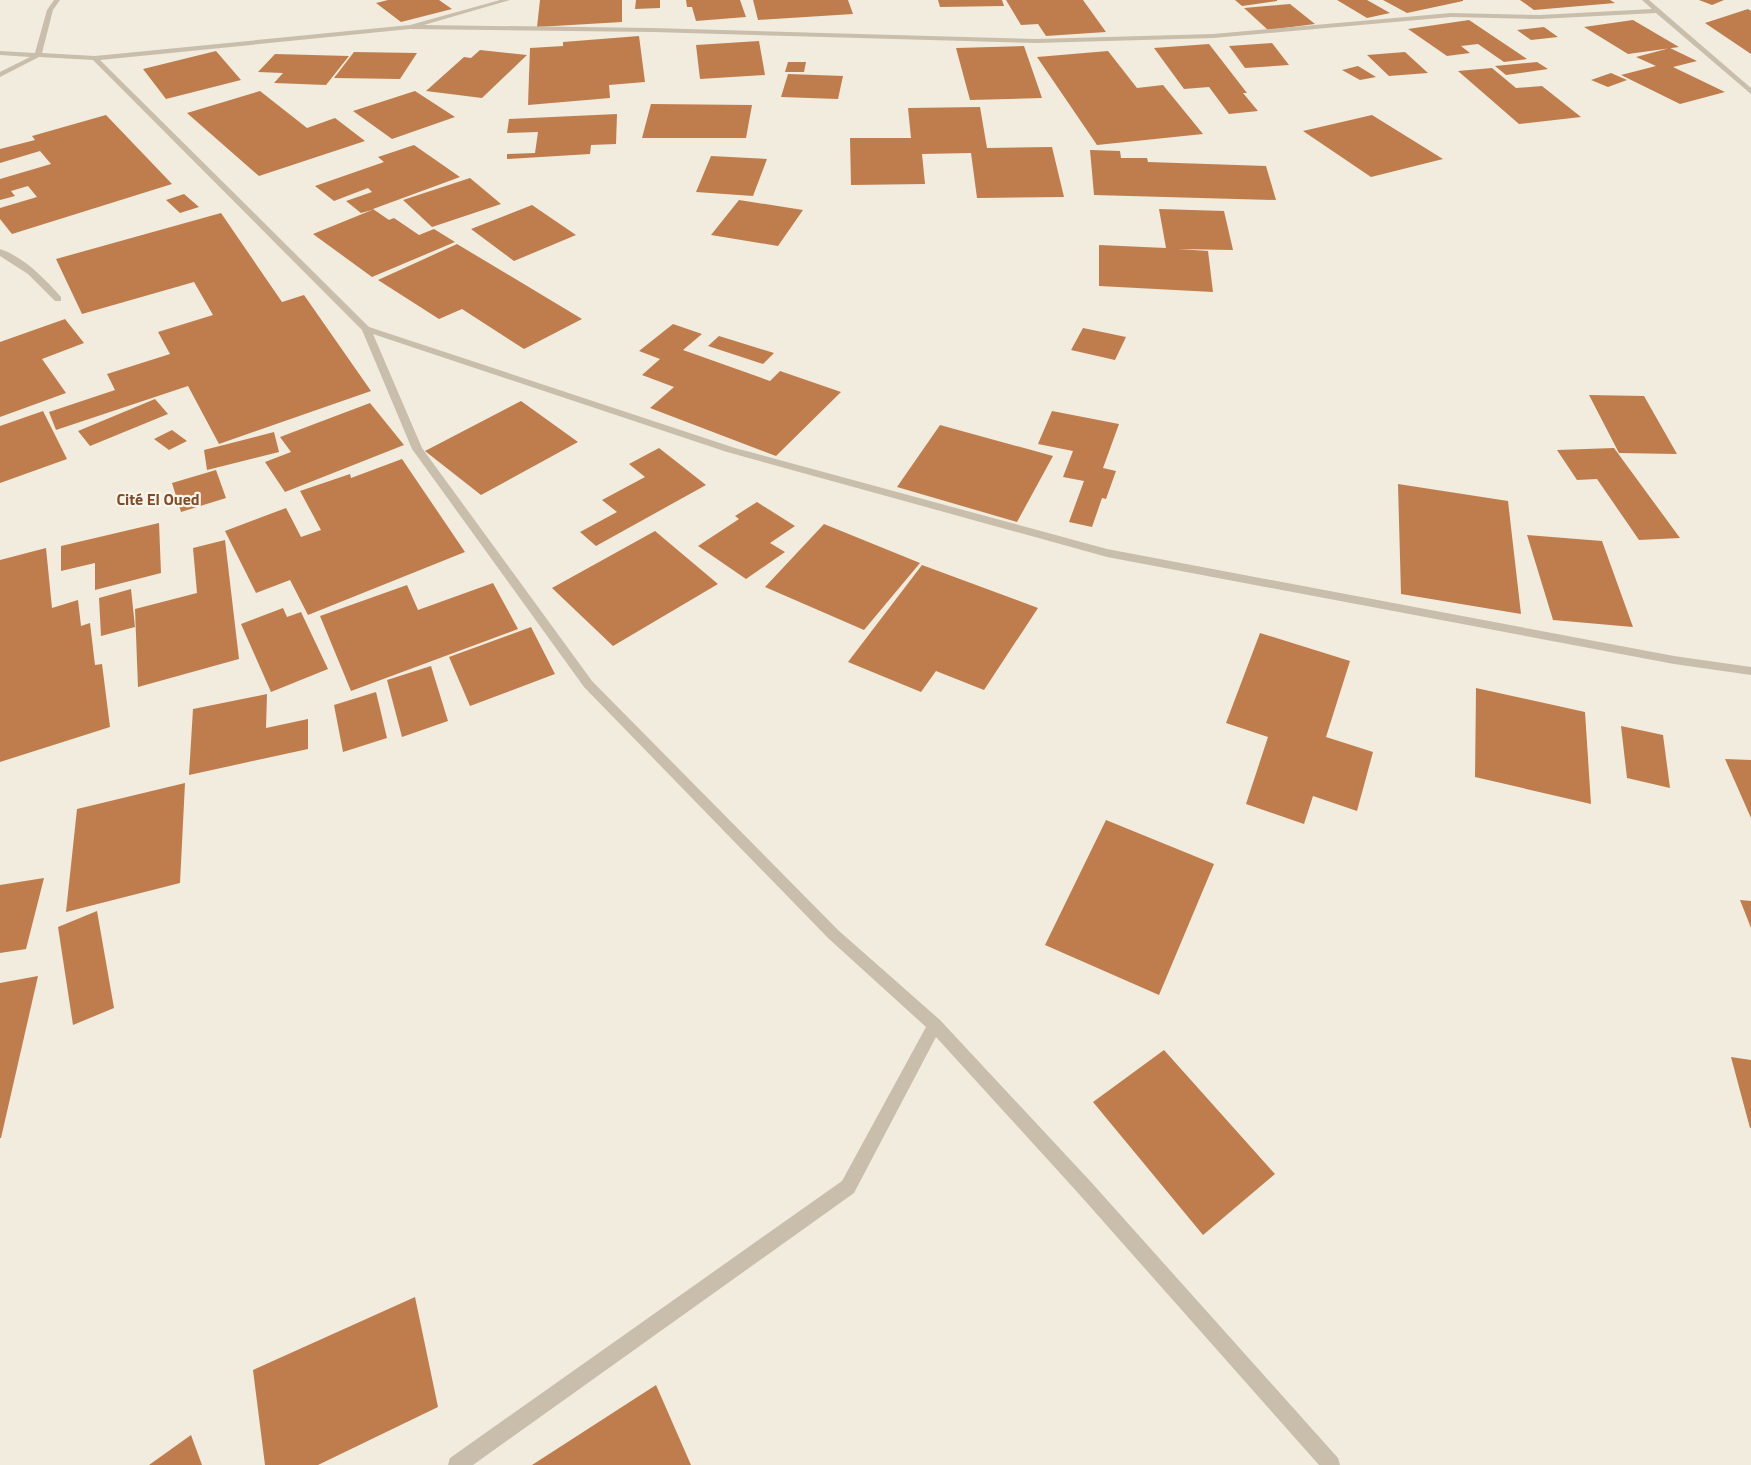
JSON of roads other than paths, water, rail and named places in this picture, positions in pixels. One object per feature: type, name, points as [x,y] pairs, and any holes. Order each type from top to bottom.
[{"type":"street","points":[[0,75],[38,55],[50,10],[57,0]]},
{"type":"street","points":[[410,27],[507,0]]},
{"type":"street","points":[[1645,0],[1751,92]]},
{"type":"street","points":[[0,53],[95,58],[410,27],[653,30],[1036,40],[1213,36],[1451,15],[1540,17],[1658,11]]},
{"type":"street","points":[[95,58],[366,329],[416,450],[588,684],[833,934],[936,1025],[1085,1188],[1330,1465]]},
{"type":"street","points":[[0,252],[25,266],[46,284],[58,299]]},
{"type":"street","points":[[366,329],[731,450],[1107,553],[1674,660],[1751,671]]},
{"type":"street","points":[[457,1465],[848,1187],[936,1025]]},
{"type":"district","name":"Cité El Oued","points":[[158,499]]}]
